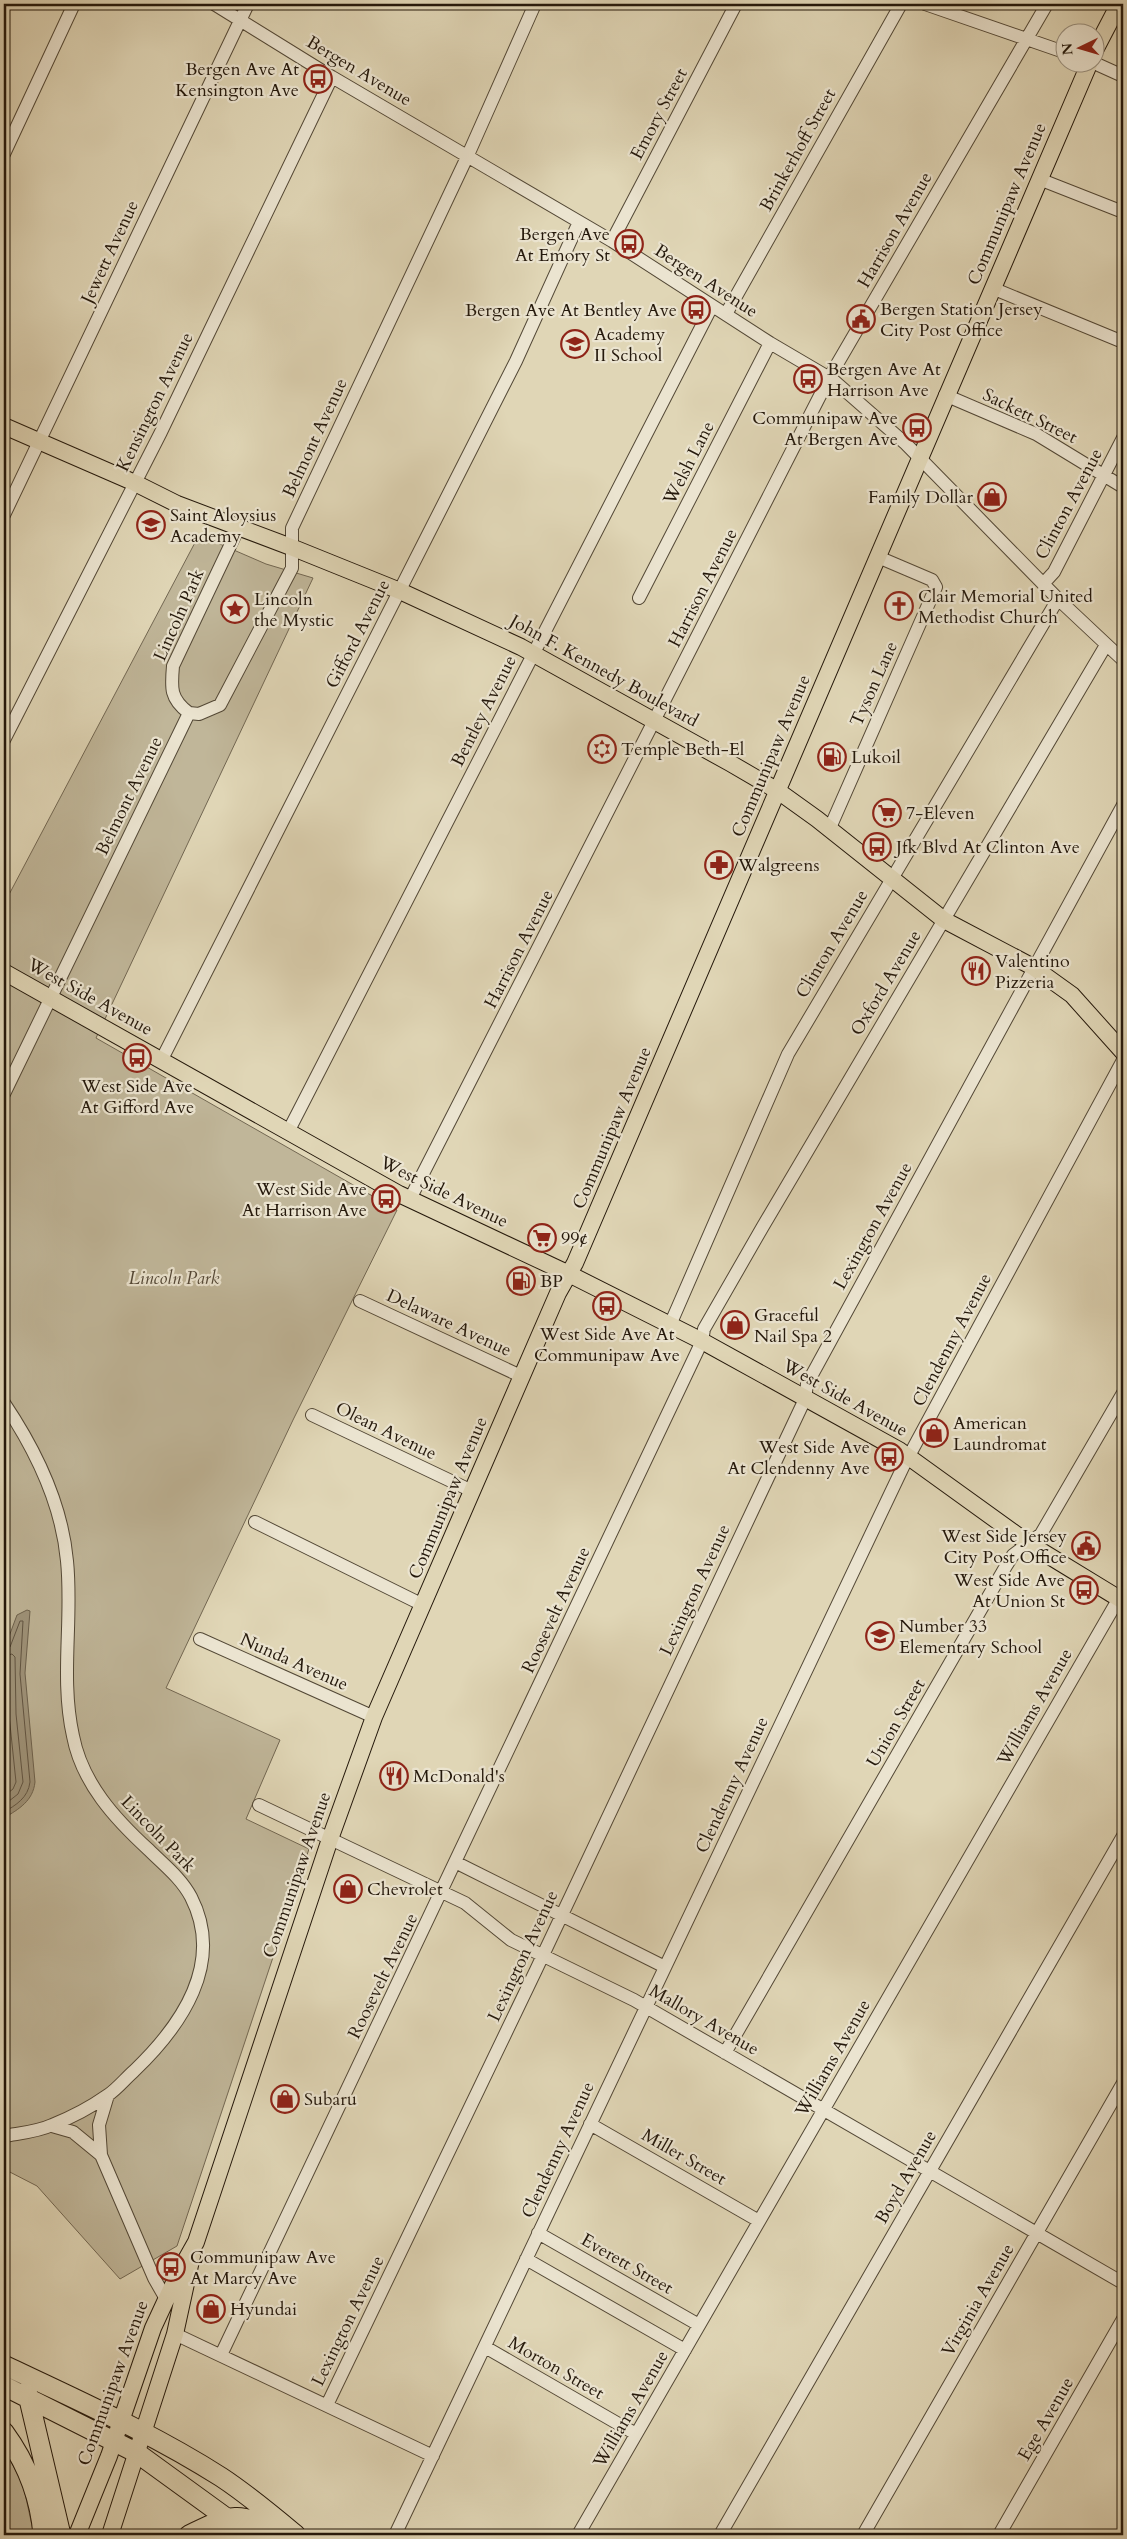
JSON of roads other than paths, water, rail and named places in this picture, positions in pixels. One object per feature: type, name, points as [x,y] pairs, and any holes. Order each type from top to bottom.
[{"type":"highway","points":[[4,2365],[121,2421],[221,2478],[296,2535]]},
{"type":"highway","points":[[22,2373],[61,2535]]},
{"type":"highway","points":[[4,2386],[137,2453],[250,2535]]},
{"type":"highway","points":[[4,2432],[29,2475],[40,2511],[43,2535]]},
{"type":"highway","points":[[189,2535],[229,2519],[249,2517],[263,2524],[276,2535]]},
{"type":"main road","points":[[1104,33],[1119,4]]},
{"type":"main road","name":"Communipaw Avenue","points":[[110,2535],[175,2334],[189,2279],[194,2249],[330,1839],[374,1717],[558,1293],[569,1274],[778,791],[945,395],[1086,72]]},
{"type":"main road","name":"John F. Kennedy Boulevard","points":[[4,426],[177,504],[400,591],[533,653],[778,791],[817,818],[829,830],[944,920],[1033,968],[1072,995],[1123,1052]]},
{"type":"main road","name":"West Side Avenue","points":[[4,972],[410,1199],[670,1324],[909,1457],[1028,1543],[1121,1600]]},
{"type":"main road","name":"Communipaw Avenue","points":[[77,2535],[166,2299],[194,2249]]},
{"type":"street","points":[[4,154],[74,4]]},
{"type":"street","name":"Bergen Avenue","points":[[214,4],[332,77],[468,154],[612,241],[770,343],[829,378],[919,458],[1058,599],[1123,660]]},
{"type":"street","name":"Jewett Avenue","points":[[4,515],[248,4]]},
{"type":"street","name":"Belmont Avenue","points":[[50,998],[189,713],[199,714],[220,705],[292,568],[292,528],[468,154],[535,4]]},
{"type":"street","name":"Emory Street","points":[[612,241],[736,4]]},
{"type":"street","name":"Brinkerhoff Street","points":[[726,314],[901,4]]},
{"type":"street","points":[[925,4],[1054,48]]},
{"type":"street","name":"Harrison Avenue","points":[[410,1199],[829,378],[1047,4]]},
{"type":"street","points":[[1104,68],[1123,76]]},
{"type":"street","name":"Kensington Avenue","points":[[4,740],[134,483],[162,432],[332,77]]},
{"type":"street","points":[[1038,179],[1123,212]]},
{"type":"street","name":"Gifford Avenue","points":[[162,1059],[516,361],[579,222]]},
{"type":"street","points":[[992,288],[1123,342]]},
{"type":"street","name":"Bentley Avenue","points":[[288,1132],[712,306]]},
{"type":"street","name":"Welsh Lane","points":[[639,598],[770,343]]},
{"type":"street","name":"Sackett Street","points":[[945,395],[1036,434],[1123,486]]},
{"type":"street","name":"Clinton Avenue","points":[[1043,584],[1054,572],[1123,438]]},
{"type":"street","name":"Lincoln Park","points":[[189,713],[177,704],[171,687],[173,666],[238,529]]},
{"type":"street","name":"Tyson Lane","points":[[829,830],[936,587],[932,580],[878,557]]},
{"type":"street","name":"Clinton Avenue","points":[[670,1324],[788,1054],[1058,599]]},
{"type":"street","name":"Oxford Avenue","points":[[702,1341],[704,1329],[762,1228],[1106,645]]},
{"type":"street","name":"Lexington Avenue","points":[[327,2405],[543,1956],[805,1399],[807,1384],[1123,805]]},
{"type":"street","points":[[4,1094],[50,998]]},
{"type":"street","name":"Clendenny Avenue","points":[[395,2535],[909,1457],[1123,1060]]},
{"type":"street","name":"Delaware Avenue","points":[[360,1301],[523,1377]]},
{"type":"street","name":"Roosevelt Avenue","points":[[221,2355],[457,1863],[702,1341]]},
{"type":"street","name":"Union Street","points":[[725,2053],[1006,1566],[1013,1556],[1041,1534],[1123,1394]]},
{"type":"street","name":"Lincoln Park","points":[[4,1404],[22,1430],[41,1468],[56,1508],[67,1560],[66,1657],[68,1711],[79,1759],[100,1798],[120,1824],[182,1882],[191,1898],[202,1927],[202,1962],[187,2007],[154,2052],[108,2095],[52,2126],[4,2136]]},
{"type":"street","name":"Olean Avenue","points":[[312,1415],[472,1491]]},
{"type":"street","points":[[254,1522],[423,1605]]},
{"type":"street","name":"Williams Avenue","points":[[578,2535],[823,2110],[1121,1600]]},
{"type":"street","name":"Nunda Avenue","points":[[200,1639],[374,1717]]},
{"type":"street","name":"Mallory Avenue","points":[[259,1805],[465,1903],[512,1940],[646,2007],[1123,2283]]},
{"type":"street","name":"Boyd Avenue","points":[[720,2535],[1123,1836]]},
{"type":"street","points":[[457,1863],[665,1968]]},
{"type":"street","name":"Virginia Avenue","points":[[862,2535],[1123,2083]]},
{"type":"street","points":[[108,2095],[99,2125],[101,2155],[154,2278],[166,2299]]},
{"type":"street","name":"Miller Street","points":[[590,2124],[759,2221]]},
{"type":"street","points":[[52,2126],[73,2132],[101,2155]]},
{"type":"street","name":"Everett Street","points":[[538,2234],[699,2325]]},
{"type":"street","points":[[526,2259],[685,2350]]},
{"type":"street","name":"Ege Avenue","points":[[998,2535],[1123,2319]]},
{"type":"street","points":[[175,2334],[433,2456]]},
{"type":"street","name":"Morton Street","points":[[484,2346],[636,2434]]},
{"type":"water","points":[[27,1610],[30,1611],[25,1673],[35,1782],[34,1789],[24,1804],[4,1818],[4,1650],[17,1615]]},
{"type":"place","name":"Bergen Ave At Kensington Ave","points":[[318,79]]},
{"type":"place","name":"Bergen Ave At Emory St","points":[[629,244]]},
{"type":"place","name":"Bergen Ave At Bentley Ave","points":[[696,310]]},
{"type":"place","name":"Bergen Station Jersey City Post Office","points":[[861,319]]},
{"type":"place","name":"Academy II School","points":[[575,344]]},
{"type":"place","name":"Bergen Ave At Harrison Ave","points":[[808,379]]},
{"type":"place","name":"Communipaw Ave At Bergen Ave","points":[[917,428]]},
{"type":"place","name":"Family Dollar","points":[[992,497]]},
{"type":"place","name":"Saint Aloysius Academy","points":[[151,525]]},
{"type":"place","name":"Clair Memorial United Methodist Church","points":[[899,606]]},
{"type":"place","name":"Lincoln the Mystic","points":[[235,609]]},
{"type":"place","name":"Temple Beth-El","points":[[602,749]]},
{"type":"place","name":"Lukoil","points":[[832,757]]},
{"type":"place","name":"7-Eleven","points":[[887,813]]},
{"type":"place","name":"Jfk Blvd At Clinton Ave","points":[[877,847]]},
{"type":"place","name":"Walgreens","points":[[719,865]]},
{"type":"place","name":"Valentino Pizzeria","points":[[976,971]]},
{"type":"place","name":"West Side Ave At Gifford Ave","points":[[137,1058]]},
{"type":"place","name":"West Side Ave At Harrison Ave","points":[[386,1199]]},
{"type":"place","name":"99¢","points":[[542,1238]]},
{"type":"place","name":"BP","points":[[521,1281]]},
{"type":"place","name":"West Side Ave At Communipaw Ave","points":[[607,1306]]},
{"type":"place","name":"Graceful Nail Spa 2","points":[[735,1325]]},
{"type":"place","name":"American Laundromat","points":[[934,1433]]},
{"type":"place","name":"West Side Ave At Clendenny Ave","points":[[889,1457]]},
{"type":"place","name":"West Side Jersey City Post Office","points":[[1086,1546]]},
{"type":"place","name":"West Side Ave At Union St","points":[[1084,1590]]},
{"type":"place","name":"Number 33 Elementary School","points":[[880,1636]]},
{"type":"place","name":"McDonald's","points":[[394,1776]]},
{"type":"place","name":"Chevrolet","points":[[348,1889]]},
{"type":"place","name":"Subaru","points":[[285,2099]]},
{"type":"place","name":"Communipaw Ave At Marcy Ave","points":[[171,2267]]},
{"type":"place","name":"Hyundai","points":[[211,2309]]}]
